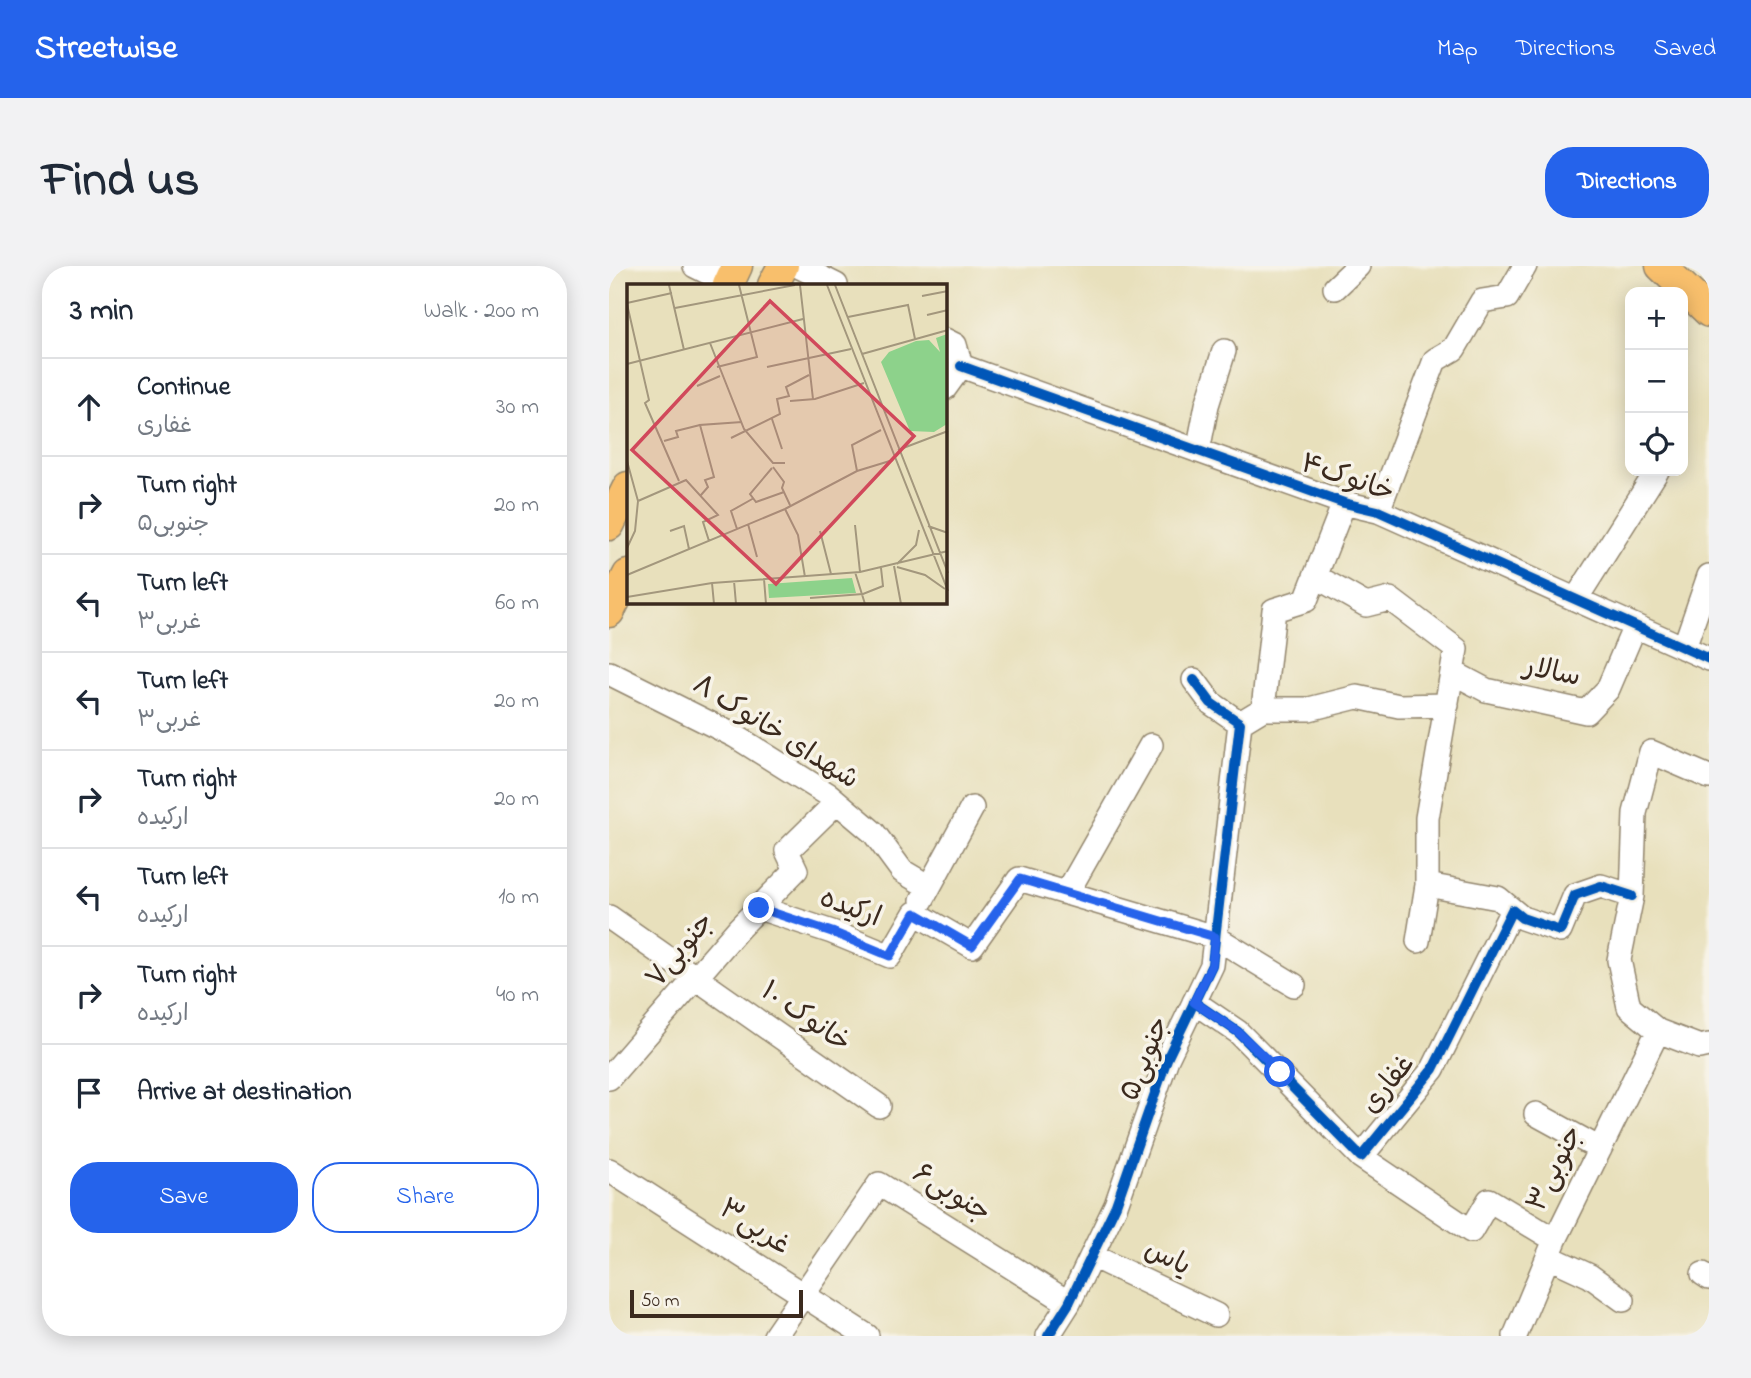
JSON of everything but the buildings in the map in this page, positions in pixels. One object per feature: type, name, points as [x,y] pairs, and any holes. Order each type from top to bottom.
[{"type":"main road","points":[[774,284],[783,266]]},
{"type":"main road","points":[[1661,266],[1709,312]]},
{"type":"main road","points":[[609,526],[627,488]]},
{"type":"main road","points":[[609,612],[627,577]]},
{"type":"street","points":[[695,266],[731,278]]},
{"type":"street","points":[[798,266],[834,284]]},
{"type":"street","points":[[1335,288],[1358,266]]},
{"type":"street","points":[[1378,511],[1435,360],[1454,349],[1482,301],[1507,297],[1525,266]]},
{"type":"street","points":[[947,341],[955,345],[961,366],[947,385]]},
{"type":"street","points":[[1198,451],[1207,405],[1224,351]]},
{"type":"street","name":"خانوک۴","points":[[961,366],[1344,503],[1378,511],[1709,659]]},
{"type":"street","points":[[1576,599],[1654,476]]},
{"type":"street","points":[[1263,709],[1274,610],[1306,600],[1344,503]]},
{"type":"street","points":[[1315,576],[1366,605],[1390,599],[1456,649],[1427,818],[1427,885],[1418,941]]},
{"type":"street","points":[[1684,648],[1709,576]]},
{"type":"street","name":"سالار","points":[[1452,672],[1486,690],[1586,712],[1608,689],[1635,626]]},
{"type":"street","name":"شهدای خانوک ۸","points":[[609,673],[735,736],[837,802],[874,834],[902,871],[929,887]]},
{"type":"street","points":[[1194,680],[1211,703],[1240,723],[1263,709],[1310,709],[1357,697],[1399,706],[1447,705]]},
{"type":"street","name":"جنوبی۵","points":[[1048,1336],[1069,1303],[1116,1205],[1167,1059],[1212,965],[1240,723]]},
{"type":"street","points":[[1151,745],[1067,893],[1215,937],[1294,985]]},
{"type":"street","points":[[1709,777],[1650,752],[1635,813],[1632,896],[1619,960],[1629,1007],[1658,1031],[1700,1046],[1709,1045]]},
{"type":"street","name":"جنوبی۷","points":[[609,1079],[759,908],[796,870],[786,851],[837,802]]},
{"type":"street","points":[[915,913],[972,808]]},
{"type":"street","name":"ارکیده","points":[[759,908],[832,932],[890,956],[915,913],[972,946],[1020,879],[1067,893]]},
{"type":"street","points":[[1427,885],[1498,898],[1522,918],[1560,931],[1576,895],[1601,886],[1632,896]]},
{"type":"street","name":"غفاری","points":[[1194,1002],[1238,1032],[1361,1157],[1433,1069],[1512,910]]},
{"type":"street","name":"خانوک ۱۰","points":[[609,917],[879,1106]]},
{"type":"street","name":"جنوبی۳","points":[[1515,1336],[1552,1249],[1658,1031]]},
{"type":"street","points":[[1535,1114],[1599,1149]]},
{"type":"street","points":[[1361,1157],[1471,1231],[1489,1200],[1623,1300]]},
{"type":"street","name":"غربی۳","points":[[609,1170],[867,1336]]},
{"type":"street","name":"جنوبی۶","points":[[802,1294],[879,1184],[1069,1303]]},
{"type":"street","name":"یاس","points":[[1092,1256],[1216,1315]]},
{"type":"street","points":[[775,1336],[802,1294]]},
{"type":"cycle path","points":[[961,366],[1344,503],[1378,511],[1709,659]]},
{"type":"cycle path","points":[[1048,1336],[1069,1303],[1116,1205],[1167,1059],[1212,965],[1240,723],[1211,703],[1194,680]]},
{"type":"cycle path","points":[[1194,1002],[1238,1032],[1361,1157],[1433,1069],[1512,910],[1522,918],[1560,931],[1575,895],[1601,886],[1632,896]]},
{"type":"route","points":[[759,908],[832,932],[890,956],[915,913],[972,946],[1020,879],[1215,937],[1212,965],[1194,1002],[1238,1032],[1280,1072]]}]
